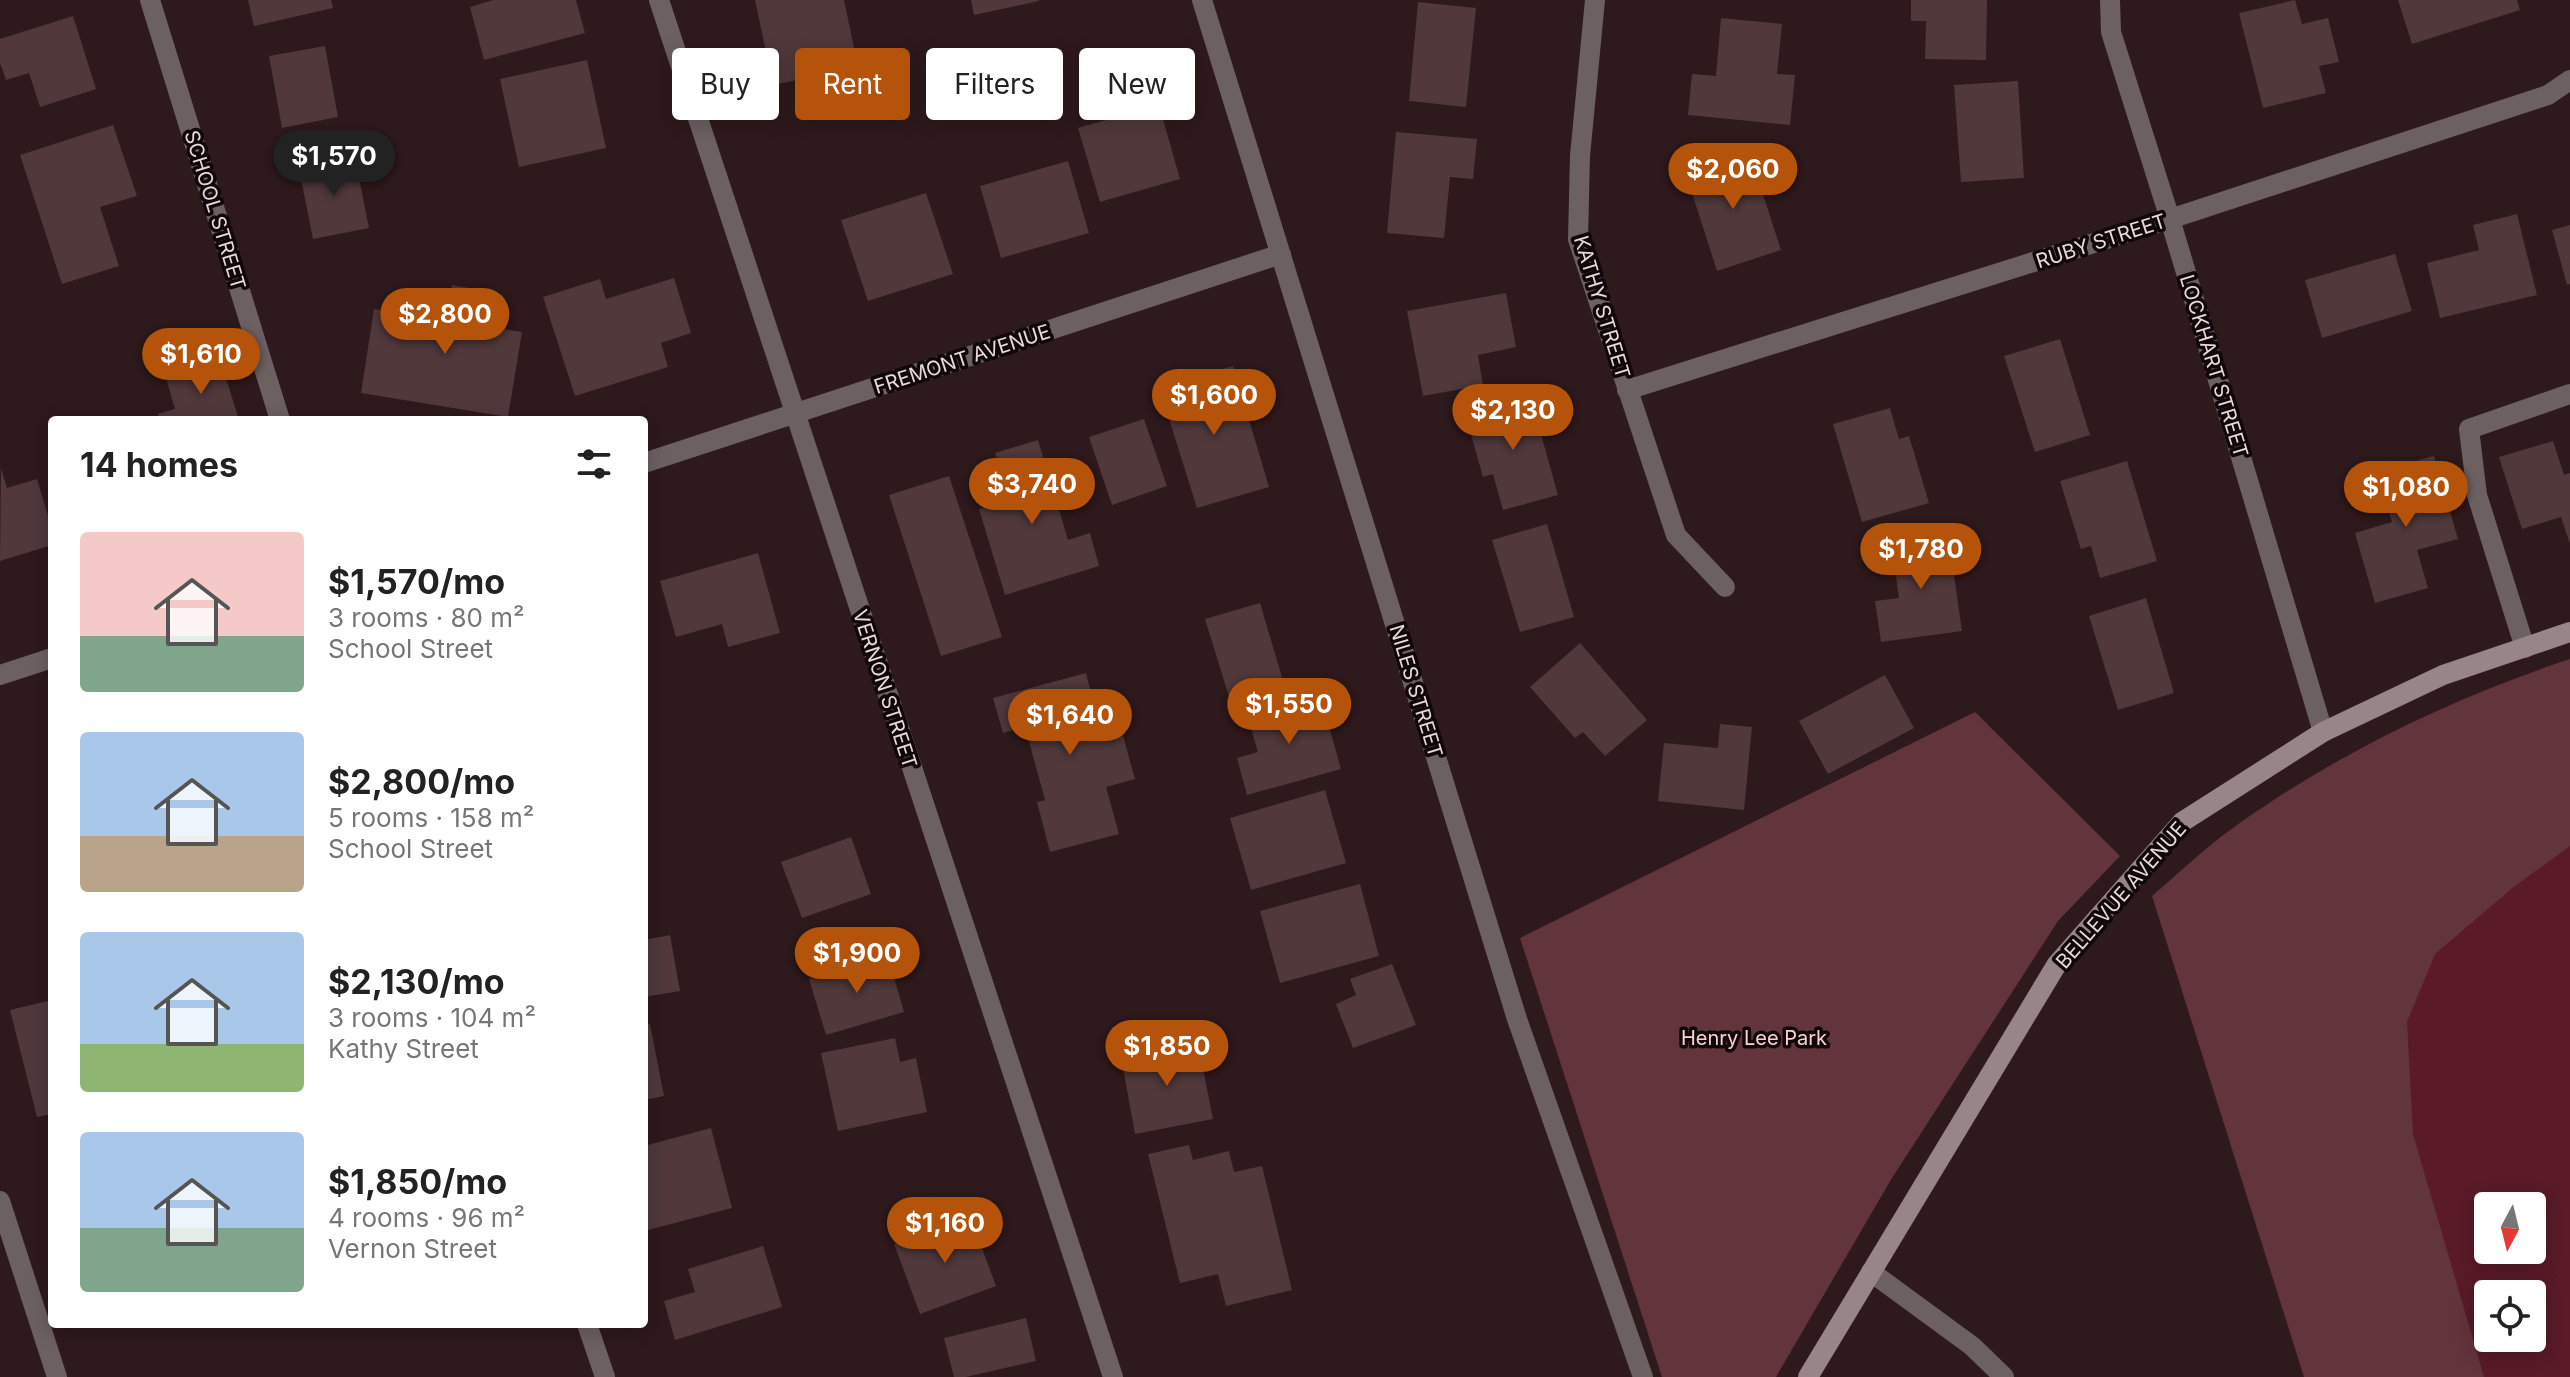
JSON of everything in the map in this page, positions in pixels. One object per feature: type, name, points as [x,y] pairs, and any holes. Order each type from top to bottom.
[{"type":"street","name":"SCHOOL STREET","points":[[150,0],[279,416]]},
{"type":"street","name":"VERNON STREET","points":[[659,0],[1113,1377]]},
{"type":"street","name":"NILES STREET","points":[[1202,0],[1517,1019],[1643,1377]]},
{"type":"street","name":"KATHY STREET","points":[[1595,0],[1580,156],[1578,239],[1676,535],[1725,587]]},
{"type":"street","name":"LOCKHART STREET","points":[[2110,0],[2111,32],[2323,732]]},
{"type":"street","name":"RUBY STREET","points":[[1627,390],[2170,219],[2548,95],[2570,80]]},
{"type":"street","name":"FREMONT AVENUE","points":[[648,462],[1281,254]]},
{"type":"street","points":[[2525,648],[2477,495],[2469,429],[2570,394]]},
{"type":"street","name":"BELLEVUE AVENUE","points":[[1808,1377],[2057,964],[2182,822],[2323,732],[2443,675],[2570,632]]},
{"type":"street","points":[[0,675],[48,659]]},
{"type":"street","points":[[0,1201],[57,1377]]},
{"type":"street","points":[[1871,1272],[1972,1346],[2004,1377]]},
{"type":"street","points":[[588,1328],[605,1377]]},
{"type":"green space","points":[[2570,659],[2570,1377],[2304,1377],[2152,896],[2226,833],[2316,774],[2397,730],[2482,692]]},
{"type":"green space","name":"Henry Lee Park","points":[[1975,712],[2120,856],[2058,921],[1892,1178],[1776,1377],[1662,1377],[1520,938]]},
{"type":"shaded area","points":[[2570,846],[2570,1377],[2484,1377],[2477,1352],[2546,1352],[2546,1280],[2474,1280],[2474,1343],[2413,1134],[2407,1022],[2435,954],[2515,886]]},
{"type":"building","points":[[248,0],[331,0],[333,8],[254,26]]},
{"type":"building","points":[[493,0],[576,0],[585,33],[484,60],[470,7]]},
{"type":"building","points":[[755,0],[844,0],[854,48],[795,48],[795,80],[779,84],[779,48],[765,48]]},
{"type":"building","points":[[971,0],[1039,0],[1039,1],[974,15]]},
{"type":"building","points":[[1911,0],[1987,0],[1986,60],[1925,59],[1926,21],[1911,21]]},
{"type":"building","points":[[2295,0],[2302,24],[2328,18],[2339,62],[2319,66],[2326,93],[2263,108],[2239,13]]},
{"type":"building","points":[[2398,0],[2517,0],[2520,10],[2412,44]]},
{"type":"building","points":[[1418,2],[1476,8],[1466,107],[1409,101]]},
{"type":"building","points":[[73,16],[96,89],[40,107],[29,73],[6,80],[0,63],[0,39]]},
{"type":"building","points":[[1721,18],[1782,24],[1777,74],[1795,75],[1790,125],[1688,115],[1692,74],[1716,76]]},
{"type":"building","points":[[325,46],[338,117],[282,128],[269,56]]},
{"type":"building","points":[[587,60],[606,148],[519,167],[500,79]]},
{"type":"building","points":[[2018,81],[2024,178],[1961,182],[1954,85]]},
{"type":"building","points":[[1106,120],[1163,120],[1180,179],[1100,202],[1078,128]]},
{"type":"building","points":[[113,125],[137,196],[100,207],[119,266],[62,284],[20,155]]},
{"type":"building","points":[[1396,132],[1477,139],[1473,179],[1450,177],[1444,238],[1387,233]]},
{"type":"building","points":[[1749,151],[1781,250],[1717,271],[1685,171]]},
{"type":"building","points":[[355,158],[369,228],[313,239],[299,169]]},
{"type":"building","points":[[1068,161],[1089,233],[1001,258],[980,186]]},
{"type":"building","points":[[926,193],[953,274],[868,301],[841,220]]},
{"type":"building","points":[[2517,214],[2537,295],[2440,318],[2427,263],[2479,250],[2473,225]]},
{"type":"building","points":[[2570,225],[2570,284],[2567,285],[2552,230]]},
{"type":"building","points":[[2395,254],[2412,311],[2322,338],[2305,280]]},
{"type":"building","points":[[674,278],[691,333],[661,343],[668,367],[575,396],[543,297],[600,279],[606,299]]},
{"type":"building","points":[[452,285],[498,293],[492,327],[522,332],[508,416],[361,393],[374,309],[446,320]]},
{"type":"building","points":[[1506,293],[1516,347],[1478,355],[1483,385],[1423,396],[1407,311]]},
{"type":"building","points":[[2060,339],[2090,435],[2035,452],[2004,356]]},
{"type":"building","points":[[221,362],[238,416],[159,416],[175,409],[166,378]]},
{"type":"building","points":[[1233,366],[1269,487],[1197,508],[1159,387]]},
{"type":"building","points":[[1530,395],[1558,495],[1503,510],[1493,474],[1483,477],[1465,413]]},
{"type":"building","points":[[1890,408],[1899,439],[1909,436],[1929,503],[1862,522],[1833,424]]},
{"type":"building","points":[[1144,419],[1167,486],[1112,505],[1089,437]]},
{"type":"building","points":[[1038,440],[1068,540],[1090,533],[1099,566],[1005,595],[979,509],[1010,500],[995,453]]},
{"type":"building","points":[[2553,441],[2564,475],[2570,473],[2570,544],[2561,517],[2522,529],[2499,457]]},
{"type":"building","points":[[2434,456],[2458,539],[2417,550],[2428,588],[2375,603],[2355,533],[2392,522],[2377,471]]},
{"type":"building","points":[[2127,461],[2157,561],[2100,578],[2091,546],[2081,549],[2060,481]]},
{"type":"building","points":[[1,468],[7,488],[37,479],[48,516],[48,546],[0,561]]},
{"type":"building","points":[[949,476],[1002,637],[941,656],[889,495]]},
{"type":"building","points":[[1547,524],[1574,617],[1520,632],[1492,540]]},
{"type":"building","points":[[1948,534],[1962,631],[1881,642],[1875,601],[1899,598],[1891,542]]},
{"type":"building","points":[[758,553],[780,633],[728,647],[722,624],[676,637],[660,581]]},
{"type":"building","points":[[2146,598],[2174,693],[2118,710],[2089,616]]},
{"type":"building","points":[[1260,603],[1284,684],[1230,700],[1205,619]]},
{"type":"building","points":[[1580,643],[1647,720],[1605,756],[1583,732],[1575,738],[1530,687]]},
{"type":"building","points":[[1086,673],[1097,715],[1116,710],[1135,779],[1106,787],[1119,834],[1050,852],[1037,802],[1045,800],[1025,727],[1003,733],[993,698]]},
{"type":"building","points":[[1885,675],[1914,728],[1828,774],[1799,721]]},
{"type":"building","points":[[1320,694],[1341,769],[1247,795],[1237,758],[1258,752],[1247,715]]},
{"type":"building","points":[[1720,724],[1752,727],[1744,810],[1658,801],[1664,743],[1718,748]]},
{"type":"building","points":[[1325,790],[1346,863],[1251,890],[1230,818]]},
{"type":"building","points":[[851,837],[871,894],[802,918],[781,862]]},
{"type":"building","points":[[1360,884],[1379,956],[1280,983],[1260,911]]},
{"type":"building","points":[[670,935],[680,991],[648,996],[648,939]]},
{"type":"building","points":[[888,956],[904,1012],[826,1035],[809,979]]},
{"type":"building","points":[[1392,964],[1416,1025],[1353,1048],[1336,1004],[1356,995],[1350,979]]},
{"type":"building","points":[[48,1001],[48,1115],[37,1117],[10,1010]]},
{"type":"building","points":[[648,1024],[664,1096],[648,1099]]},
{"type":"building","points":[[895,1038],[900,1062],[916,1058],[927,1112],[838,1131],[821,1053]]},
{"type":"building","points":[[1198,1043],[1213,1119],[1135,1134],[1121,1057]]},
{"type":"building","points":[[711,1128],[732,1208],[648,1230],[648,1145]]},
{"type":"building","points":[[1189,1145],[1193,1160],[1229,1151],[1234,1172],[1262,1166],[1292,1290],[1226,1306],[1218,1274],[1180,1283],[1148,1154]]},
{"type":"building","points":[[970,1216],[996,1286],[920,1314],[894,1244]]},
{"type":"building","points":[[763,1246],[782,1307],[675,1340],[664,1301],[695,1292],[688,1269]]},
{"type":"building","points":[[1026,1318],[1036,1361],[954,1377],[944,1338]]}]
